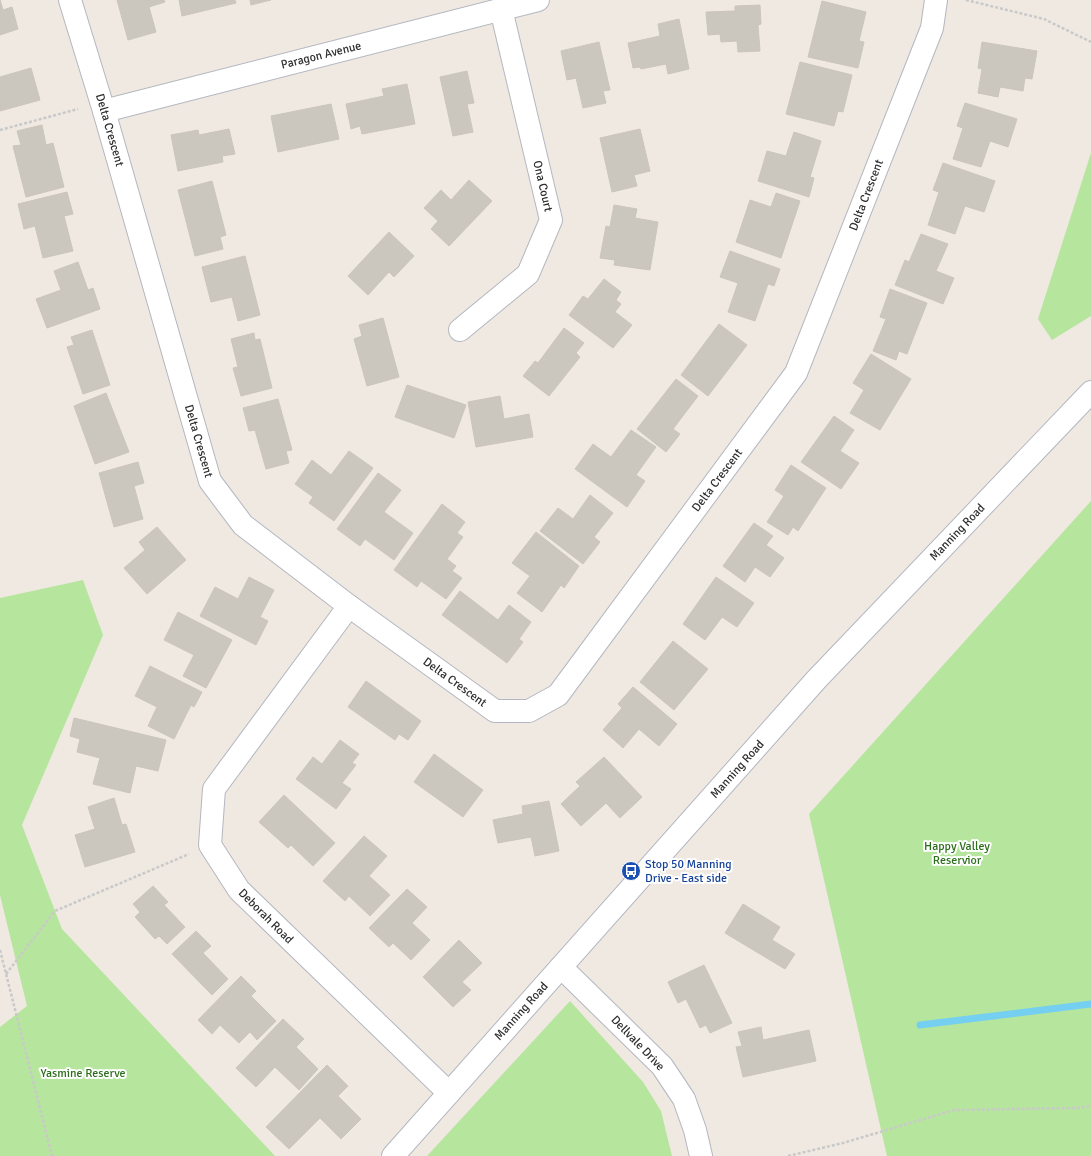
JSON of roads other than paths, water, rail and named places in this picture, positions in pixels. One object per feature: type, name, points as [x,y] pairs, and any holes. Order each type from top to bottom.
[{"type":"street","name":"Delta Crescent","points":[[70,0],[103,107],[210,481],[243,525],[349,606],[495,711],[529,710],[558,694],[796,373],[932,28],[936,0]]},
{"type":"street","name":"Paragon Avenue","points":[[103,107],[538,0]]},
{"type":"street","name":"Ona Court","points":[[460,330],[528,274],[551,220],[501,9]]},
{"type":"street","name":"Manning Road","points":[[393,1156],[816,680],[1091,392]]},
{"type":"street","name":"Deborah Road","points":[[349,606],[214,788],[210,845],[239,890],[449,1093]]},
{"type":"street","name":"Dellvale Drive","points":[[561,967],[662,1066],[684,1099],[695,1130],[701,1156]]},
{"type":"waterway","points":[[920,1025],[1091,1004]]},
{"type":"place","name":"Stop 50 Manning Drive - East side","points":[[631,871]]},
{"type":"park label","name":"Happy Valley Reservior","points":[[957,853]]},
{"type":"park label","name":"Yasmine Reserve","points":[[83,1073]]}]
